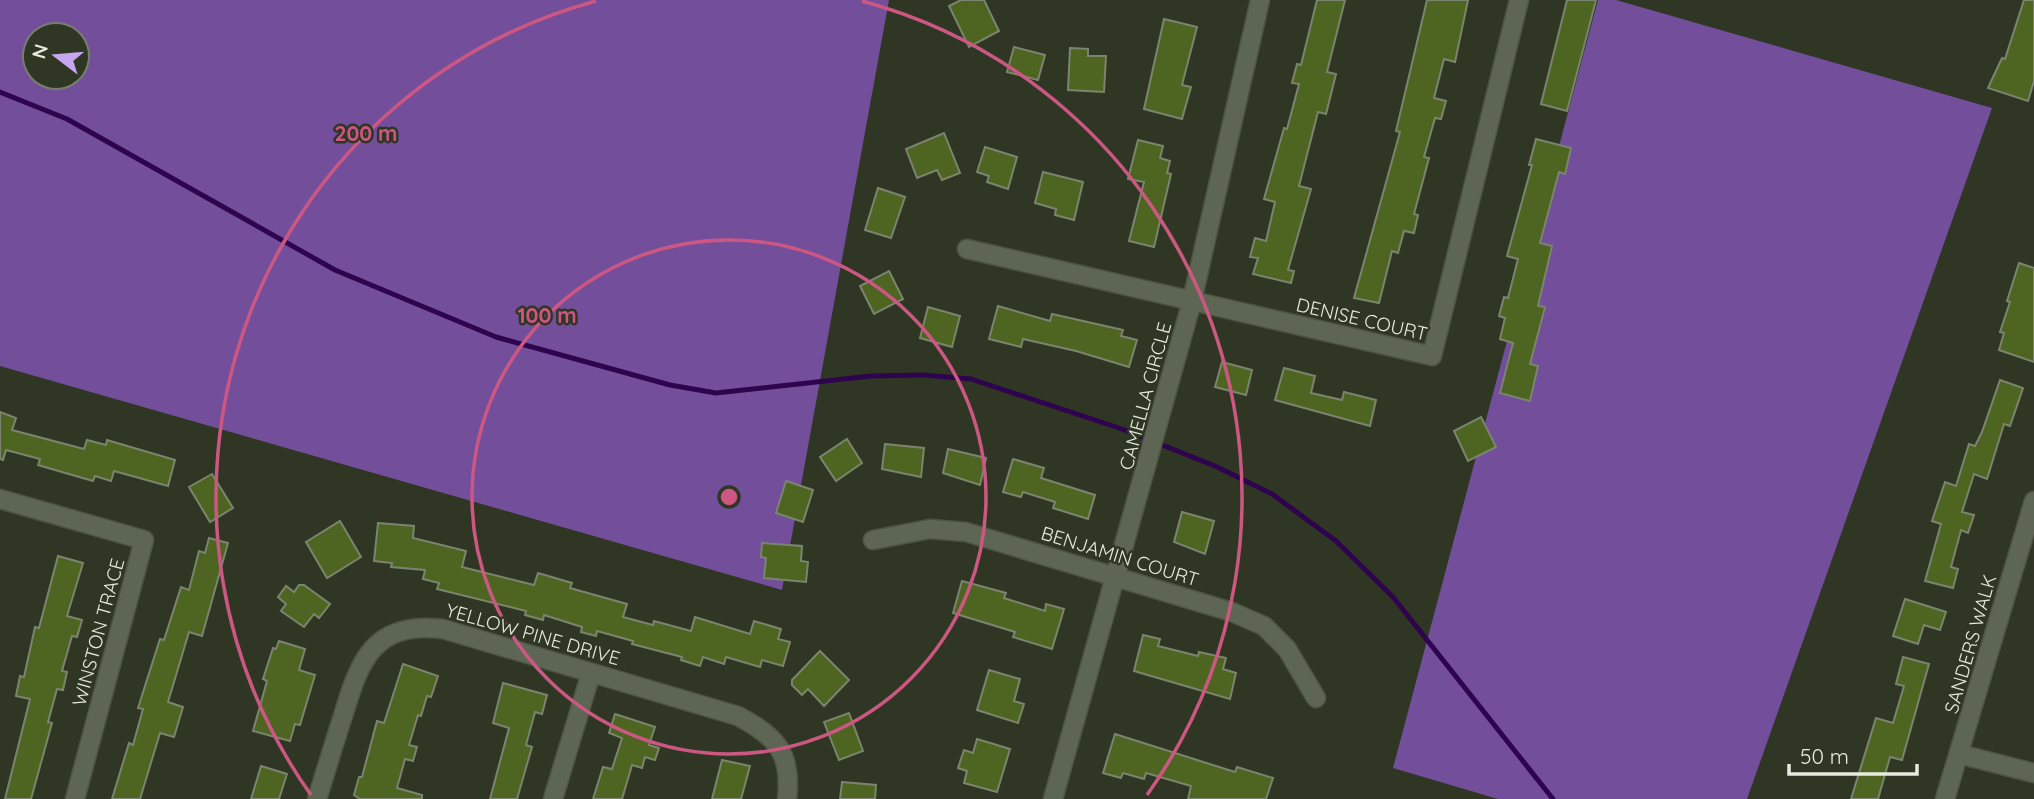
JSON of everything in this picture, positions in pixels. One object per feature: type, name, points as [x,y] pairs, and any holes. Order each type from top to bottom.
[{"type":"street","name":"CAMELLA CIRCLE","points":[[1053,799],[1117,579],[1192,301],[1260,0]]},
{"type":"street","name":"DENISE COURT","points":[[967,249],[1432,356],[1520,0]]},
{"type":"street","name":"WINSTON TRACE","points":[[0,499],[144,540],[75,799]]},
{"type":"street","name":"SANDERS WALK","points":[[1945,799],[2034,501]]},
{"type":"street","name":"BENJAMIN COURT","points":[[873,540],[930,529],[966,532],[1232,611],[1264,626],[1287,649],[1316,698]]},
{"type":"street","name":"YELLOW PINE DRIVE","points":[[317,799],[354,679],[364,657],[396,631],[419,626],[443,629],[738,716],[767,731],[782,750],[790,775],[787,799]]},
{"type":"street","points":[[553,799],[591,673]]},
{"type":"street","points":[[1959,754],[2034,773]]},
{"type":"shaded area","points":[[0,0],[889,0],[782,590],[0,366]]},
{"type":"shaded area","points":[[1598,0],[1616,0],[1992,108],[1747,799],[1498,799],[1393,768]]},
{"type":"building","points":[[961,0],[984,0],[999,31],[969,47],[949,6]]},
{"type":"building","points":[[1317,0],[1345,0],[1327,72],[1336,74],[1326,114],[1318,112],[1299,186],[1311,189],[1288,270],[1294,271],[1291,283],[1253,274],[1258,258],[1250,257],[1255,238],[1266,241],[1275,202],[1264,199],[1299,84],[1292,83],[1297,64],[1301,65]]},
{"type":"building","points":[[1427,0],[1468,0],[1455,62],[1444,59],[1434,98],[1446,101],[1441,119],[1435,118],[1424,157],[1429,158],[1414,214],[1418,215],[1414,233],[1404,231],[1398,253],[1392,251],[1379,303],[1354,298],[1400,132],[1396,131]]},
{"type":"building","points":[[1567,0],[1596,0],[1567,111],[1541,104]]},
{"type":"building","points":[[2024,0],[2034,0],[2034,81],[2028,101],[1988,88],[2002,58],[2005,59]]},
{"type":"building","points":[[1164,19],[1197,27],[1182,85],[1191,87],[1182,119],[1144,109]]},
{"type":"building","points":[[1014,47],[1045,55],[1038,80],[1007,72]]},
{"type":"building","points":[[1070,48],[1088,49],[1088,56],[1106,56],[1104,92],[1068,90]]},
{"type":"building","points":[[944,133],[960,173],[942,180],[937,170],[917,178],[906,149]]},
{"type":"building","points":[[1536,139],[1571,148],[1565,174],[1559,172],[1540,243],[1552,246],[1538,306],[1545,307],[1530,364],[1538,366],[1530,401],[1500,393],[1513,343],[1500,339],[1505,318],[1499,316],[1504,297],[1508,298],[1518,259],[1507,256],[1532,165],[1529,165]]},
{"type":"building","points":[[1138,140],[1163,146],[1160,158],[1170,161],[1167,173],[1171,174],[1154,247],[1129,241],[1144,182],[1128,179]]},
{"type":"building","points":[[985,147],[1017,157],[1008,189],[987,182],[989,176],[977,172]]},
{"type":"building","points":[[1043,172],[1083,182],[1074,220],[1055,215],[1056,209],[1035,203]]},
{"type":"building","points":[[878,188],[905,197],[891,238],[865,230]]},
{"type":"building","points":[[2019,263],[2034,268],[2034,362],[1999,350],[2004,333],[2000,332],[2010,302],[2007,301]]},
{"type":"building","points":[[889,271],[903,299],[874,314],[860,286]]},
{"type":"building","points":[[998,306],[1050,321],[1052,314],[1123,330],[1121,336],[1137,340],[1129,367],[1023,339],[1021,347],[989,339]]},
{"type":"building","points":[[928,307],[960,316],[952,347],[920,338]]},
{"type":"building","points":[[1222,362],[1252,370],[1246,395],[1215,387]]},
{"type":"building","points":[[1284,368],[1315,376],[1311,393],[1342,400],[1344,392],[1376,400],[1370,426],[1275,400]]},
{"type":"building","points":[[2000,380],[2023,388],[2010,426],[2004,424],[1987,479],[1974,474],[1962,512],[1974,515],[1968,533],[1961,530],[1951,567],[1958,569],[1953,588],[1925,581],[1941,524],[1932,521],[1945,482],[1956,486],[1969,444],[1975,446],[1982,432]]},
{"type":"building","points":[[0,412],[16,418],[12,430],[84,449],[87,440],[106,445],[107,440],[175,460],[168,486],[114,471],[111,481],[95,476],[93,481],[38,465],[40,459],[6,450],[3,460],[0,459]]},
{"type":"building","points":[[1481,417],[1496,447],[1468,461],[1454,431]]},
{"type":"building","points":[[847,439],[862,463],[836,481],[820,457]]},
{"type":"building","points":[[885,444],[924,448],[921,477],[882,469]]},
{"type":"building","points":[[948,449],[986,458],[980,485],[943,473]]},
{"type":"building","points":[[1013,459],[1044,468],[1041,478],[1095,495],[1088,519],[1053,508],[1055,502],[1023,492],[1021,497],[1003,492]]},
{"type":"building","points":[[212,474],[233,508],[210,522],[189,487]]},
{"type":"building","points":[[786,481],[813,490],[803,522],[776,513]]},
{"type":"building","points":[[1182,512],[1214,521],[1205,554],[1174,542]]},
{"type":"building","points":[[340,521],[361,557],[327,578],[306,542]]},
{"type":"building","points":[[378,523],[414,526],[413,538],[466,551],[462,567],[534,585],[538,573],[572,583],[570,588],[627,604],[623,617],[653,625],[654,621],[691,631],[695,617],[750,634],[754,621],[781,629],[778,639],[790,642],[783,666],[762,660],[760,667],[726,657],[724,664],[703,657],[700,666],[681,660],[682,657],[632,644],[633,641],[597,631],[596,636],[581,632],[582,627],[544,615],[543,620],[525,615],[526,611],[437,589],[439,583],[423,579],[425,570],[391,567],[392,563],[374,561]]},
{"type":"building","points":[[209,538],[228,543],[202,636],[189,632],[168,702],[183,707],[174,737],[160,733],[140,799],[112,799],[129,743],[133,745],[143,709],[138,708],[160,639],[164,640],[181,587],[189,590],[199,551],[205,553]]},
{"type":"building","points":[[762,543],[802,546],[801,561],[808,562],[806,582],[764,578],[766,558],[761,557]]},
{"type":"building","points":[[58,556],[83,563],[67,616],[82,620],[77,637],[72,636],[62,671],[67,672],[63,690],[57,689],[48,722],[52,723],[31,799],[5,799],[30,699],[16,696],[20,676],[24,677],[35,627],[39,628]]},
{"type":"building","points":[[962,581],[1006,593],[1004,598],[1045,611],[1046,604],[1064,609],[1052,649],[1013,637],[1015,632],[953,613]]},
{"type":"building","points":[[299,585],[304,585],[330,604],[319,618],[314,614],[304,627],[281,611],[286,604],[278,597],[286,586],[294,592]]},
{"type":"building","points":[[1905,599],[1946,612],[1940,630],[1924,625],[1918,644],[1893,636]]},
{"type":"building","points":[[1143,635],[1160,639],[1158,646],[1198,656],[1199,652],[1226,658],[1223,669],[1236,673],[1230,699],[1134,671]]},
{"type":"building","points":[[279,641],[305,649],[299,670],[315,675],[300,725],[295,724],[290,741],[253,731],[267,681],[263,679],[273,648],[276,649]]},
{"type":"building","points":[[820,651],[849,680],[824,706],[808,689],[802,695],[792,685],[792,680]]},
{"type":"building","points":[[1903,657],[1929,664],[1902,760],[1890,757],[1878,799],[1851,799],[1876,718],[1893,723],[1904,686],[1896,684]]},
{"type":"building","points":[[403,664],[438,676],[431,697],[427,696],[421,716],[418,715],[409,745],[417,747],[413,761],[405,759],[397,788],[422,795],[422,799],[360,799],[354,795],[359,777],[362,777],[377,721],[384,723]]},
{"type":"building","points":[[989,670],[1020,679],[1014,701],[1024,704],[1018,723],[977,710]]},
{"type":"building","points":[[503,683],[547,695],[542,714],[535,712],[526,745],[532,747],[517,799],[490,799],[509,728],[493,723]]},
{"type":"building","points":[[849,713],[863,751],[839,760],[824,722]]},
{"type":"building","points":[[615,714],[655,727],[649,745],[659,748],[655,760],[645,757],[642,768],[632,765],[622,799],[593,799],[603,767],[612,769],[622,738],[609,733]]},
{"type":"building","points":[[1115,734],[1235,772],[1237,767],[1273,778],[1266,799],[1188,799],[1191,786],[1146,773],[1144,779],[1123,773],[1121,778],[1103,773]]},
{"type":"building","points":[[977,739],[1010,749],[997,792],[964,783],[967,771],[958,768],[964,750],[973,753]]},
{"type":"building","points":[[722,760],[750,766],[741,799],[712,799]]},
{"type":"building","points":[[261,766],[287,774],[279,799],[251,799]]},
{"type":"building","points":[[842,782],[876,785],[875,799],[840,799]]},
{"type":"waterway","points":[[0,92],[67,119],[335,270],[496,337],[670,385],[716,393],[871,376],[923,375],[971,379],[1122,429],[1215,466],[1272,494],[1336,541],[1393,597],[1553,799]]}]
